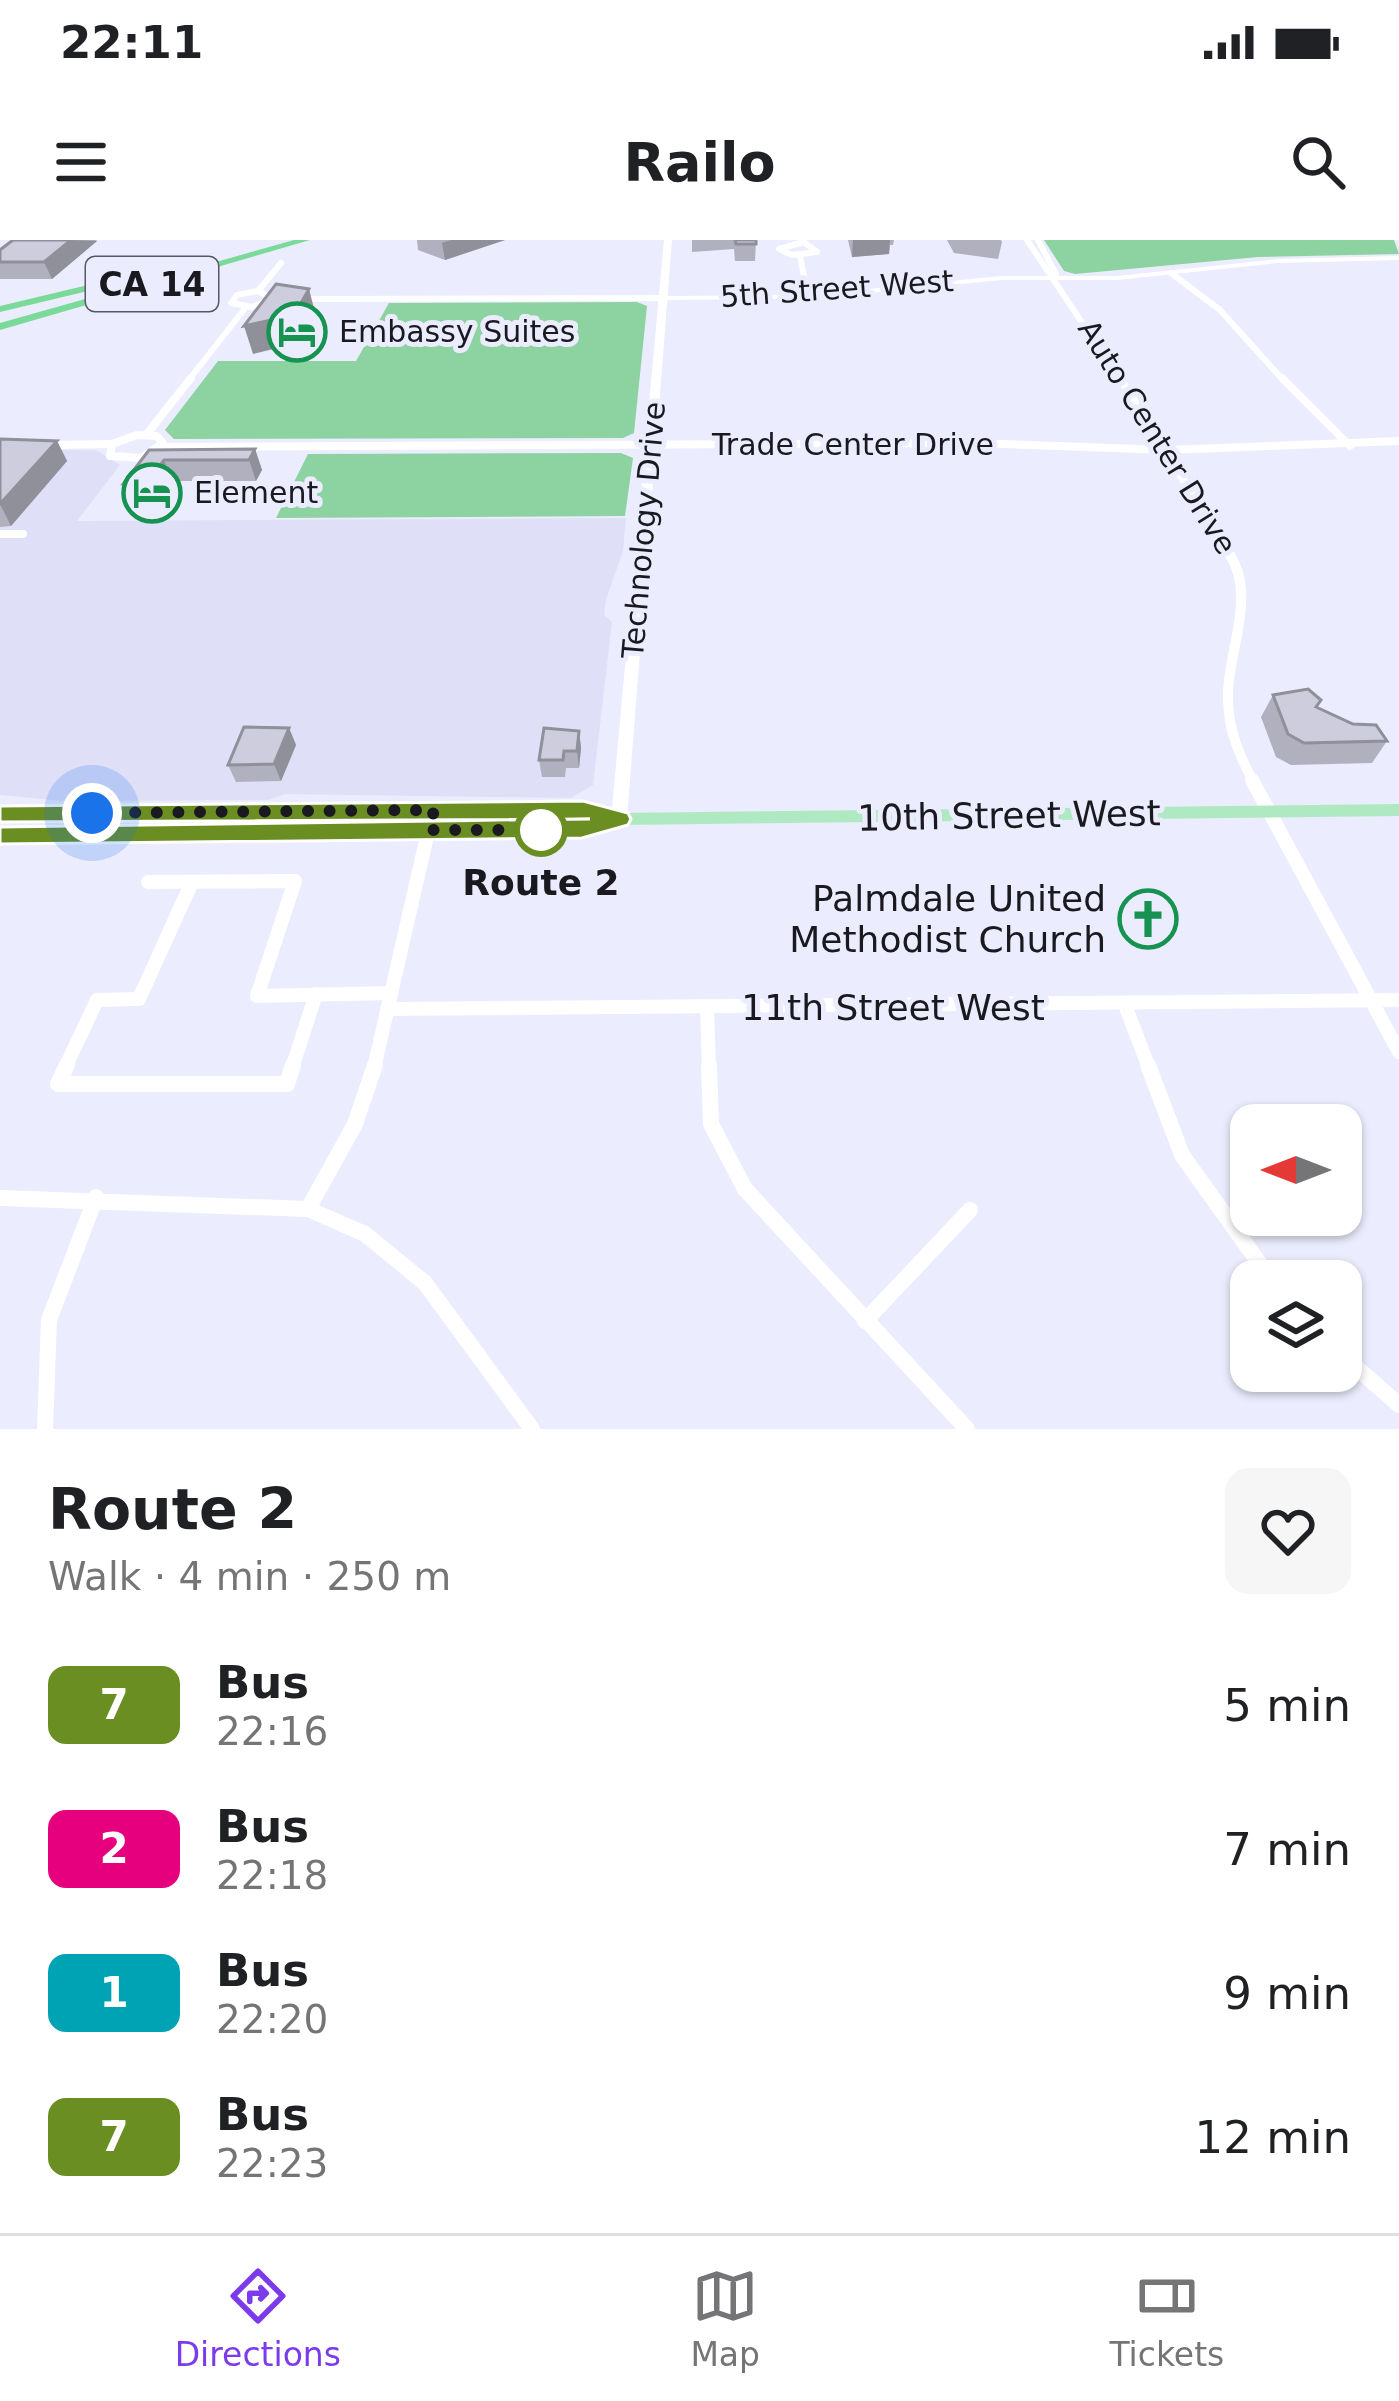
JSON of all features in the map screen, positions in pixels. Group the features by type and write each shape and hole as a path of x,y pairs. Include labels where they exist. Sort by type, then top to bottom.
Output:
{"highway":[{"name":"CA 14","path":"0,313 268,240"},
{"name":"CA 14","path":"0,329 305,240"}],"main road":[{"name":"Technology Drive","path":"620,819 668,240"},
{"name":"10th Street West","path":"0,814 431,820 582,830 620,819 1399,810"},
{"name":"10th Street West","path":"0,836 431,820"}],"street":[{"name":"Auto Center Drive","path":"1027,240 1047,272 1056,277 1238,567 1241,614 1228,658 1226,717 1266,810 1399,1052"},
{"name":"Auto Center Drive","path":"1038,240 1059,272 1056,277"},
{"path":"797,241 818,249 800,256 779,249 797,241"},
{"path":"800,256 808,297"},
{"name":"5th Street West","path":"273,299 808,297 965,281 1399,258"},
{"path":"246,307 230,301 257,291 281,263"},
{"path":"1172,273 1211,300 1314,416 1351,447"},
{"path":"257,291 273,299"},
{"path":"146,435 246,307 273,299"},
{"path":"39,445 112,444 146,435 162,439 162,447"},
{"name":"Trade Center Drive","path":"112,444 108,452 122,459 141,458 162,447 977,443 1167,450 1351,447 1399,441"},
{"path":"0,534 23,534"},
{"path":"308,1209 355,1124 431,820"},
{"name":"11th Street West","path":"192,882 295,881 256,996 707,1008 1399,1000"},
{"path":"148,882 192,882 139,999 97,1000 58,1084 287,1084 316,994"},
{"path":"1125,1006 1182,1155 1258,1260"},
{"path":"707,1008 712,1124 745,1190 967,1429"},
{"path":"45,1429 49,1320 95,1197"},
{"path":"0,1198 95,1197 308,1209 364,1234 425,1283 532,1429"},
{"path":"865,1321 970,1210"},
{"path":"1362,1372 1399,1405"}],"shaded area":[{"path":"0,450 96,450 120,465 77,521 626,518 623,551 604,615 612,622 593,785 571,798 285,794 268,800 63,801 0,795"}],"green space":[{"path":"1044,240 1394,240 1399,254 1258,257 1075,274 1064,271"},
{"path":"637,302 647,306 634,433 623,438 174,439 165,430 218,361 356,361 389,303"},
{"path":"621,453 633,458 625,516 276,518 308,454"}],"building":[{"path":"13,240 71,240 44,262 0,262 0,250"},
{"path":"276,284 309,289 294,315 244,326"},
{"path":"0,439 57,441 0,504"},
{"path":"255,449 249,460 164,460 145,486 123,484 149,450"},
{"path":"1308,689 1321,700 1316,707 1353,724 1376,725 1387,741 1304,743 1288,734 1273,695"},
{"path":"244,727 289,728 274,764 228,765"},
{"path":"544,728 579,731 577,751 564,751 563,760 539,760"}],"bus line":[{"name":"7","path":"0,814 583,809 620,819 582,830 0,836"}],"place":[{"name":"Embassy Suites","path":"297,332"},
{"name":"Element","path":"152,493"},
{"name":"Route 2","path":"541,830"},
{"name":"Palmdale United Methodist Church","path":"1148,919"}],"route":[{"path":"92,813 434,810 429,830 541,830"}]}
